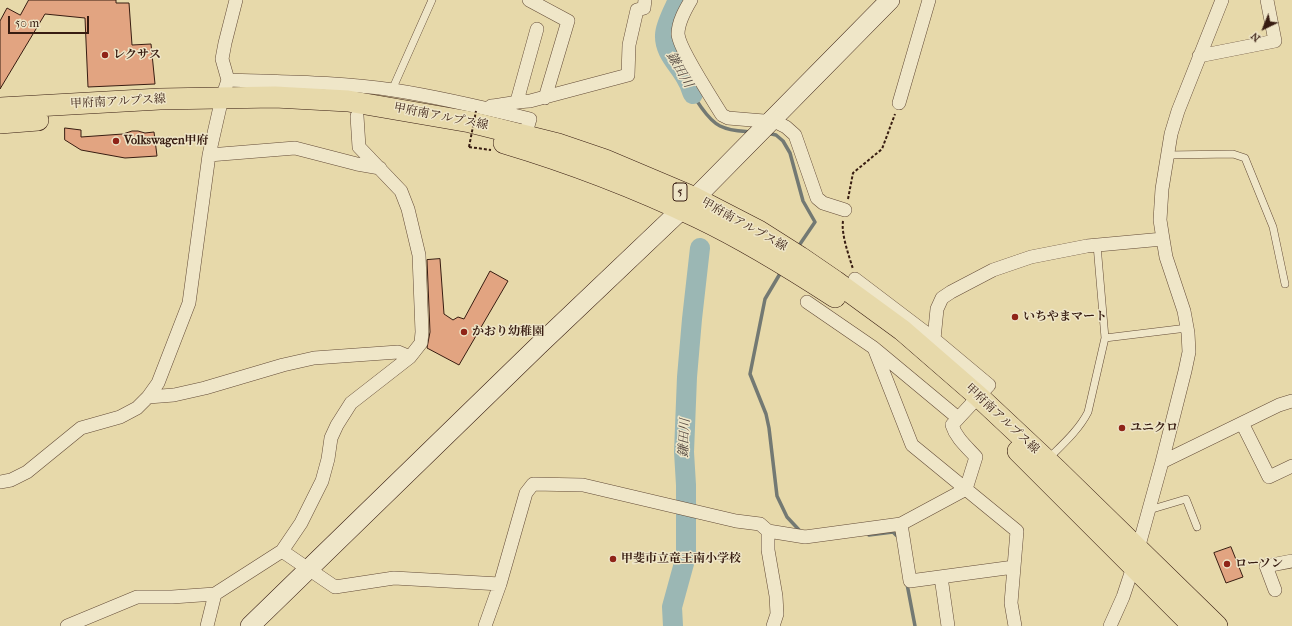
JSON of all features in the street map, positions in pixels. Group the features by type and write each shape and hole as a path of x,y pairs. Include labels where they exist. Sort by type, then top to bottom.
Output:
{"main road":[{"name":"甲府南アルプス線","path":"0,108 223,95 348,101 470,122 523,142"},
{"name":"甲府南アルプス線","path":"0,123 223,95 431,126 480,136 523,142 558,144 606,160 688,204 759,231 835,281 902,330 968,406 999,432 1135,558 1217,626"},
{"name":"甲府南アルプス線","path":"968,406 1047,460 1135,558 1193,626"}],"street":[{"path":"0,482 11,480 28,472 81,428 120,417 137,408 148,397 158,383 176,340 189,303 209,155 223,95 222,59 236,0"},
{"path":"529,0 568,21 544,98"},
{"path":"477,109 509,104 517,101 530,101 544,98 628,75 629,45 637,10 644,8 645,0"},
{"path":"691,0 684,11 678,35 683,49 722,115 728,118 769,124 776,122 786,127 795,135 816,198 823,203 845,210"},
{"path":"250,626 538,346 688,204 769,124 890,0"},
{"path":"899,103 929,0"},
{"path":"1110,626 1123,597 1135,558 1162,462 1185,371 1188,352 1187,328 1184,311 1166,256 1160,220 1162,189 1171,134 1178,111 1222,0"},
{"path":"1200,56 1275,41 1267,0"},
{"path":"517,101 538,29"},
{"path":"223,95 327,84 392,90 530,119 523,142"},
{"path":"67,626 137,597 172,597 215,594 282,551 301,523 322,481 328,459 331,438 351,403 410,357 421,343 422,332 419,255 408,209 401,191 359,147 357,116"},
{"path":"209,155 295,148 357,164 380,168"},
{"path":"934,339 937,309 942,298 993,270 1031,257 1096,245 1163,239"},
{"path":"485,626 500,584 526,493 533,484 583,485 736,521 760,524 768,531 805,537 901,524 966,489 976,457 954,431 952,425 989,385 934,339 855,279"},
{"path":"807,302 874,348 968,406"},
{"path":"874,348 912,445 1017,531 1011,603 1015,626"},
{"path":"148,397 174,395 205,388 283,365 314,358 398,352 410,357"},
{"path":"1162,462 1279,405 1292,401"},
{"path":"1242,423 1269,477 1292,466"},
{"path":"901,524 910,581 1014,567"},
{"path":"768,531 768,550 776,596 777,614 773,626"},
{"path":"282,551 335,587 394,578 500,584"},
{"path":"1275,590 1266,566 1292,561"},
{"path":"941,577 948,626"},
{"path":"207,626 215,594"}],"lane":[{"path":"392,90 432,0"},
{"path":"1167,155 1233,154 1244,158 1273,227 1285,284"},
{"path":"1047,460 1084,419 1088,412 1105,338 1096,245"},
{"path":"1105,338 1187,328"},
{"path":"1149,510 1186,500 1197,527"}],"path":[{"path":"855,279 842,225 853,173 882,149 899,103"},
{"path":"477,109 469,147 490,150"}],"building":[{"path":"29,0 116,0 116,3 129,3 132,45 151,44 155,84 88,87 85,18 45,14 0,89 0,21 7,8 20,15"},
{"path":"65,128 81,130 81,137 123,134 132,131 145,133 154,132 157,156 125,158 81,150 65,140"},
{"path":"440,259 444,314 453,320 458,317 464,319 490,271 508,281 459,365 427,348 430,332 427,260"},
{"path":"1231,547 1243,577 1226,583 1214,553"}],"waterway":[{"name":"鎌田川","path":"678,0 666,27 665,42 670,54 685,76 693,94"},
{"path":"679,69 696,100 714,122 728,129 751,132"},
{"path":"767,133 776,135 783,141 790,153 803,201 815,222 798,247"},
{"name":"鎌田川","path":"673,626 672,607 686,556 686,485 684,452 687,377 700,248"},
{"path":"781,272 765,299 750,374 766,414 777,496 787,517 801,532"},
{"path":"869,535 893,532 898,537"},
{"path":"907,584 915,626"}],"place":[{"name":"レクサス","path":"105,55"},
{"name":"Volkswagen甲府","path":"116,141"},
{"name":"いちやまマート","path":"1015,317"},
{"name":"かおり幼稚園","path":"464,332"},
{"name":"ユニクロ","path":"1122,428"},
{"name":"甲斐市立竜王南小学校","path":"613,559"},
{"name":"ローソン","path":"1227,564"}]}
